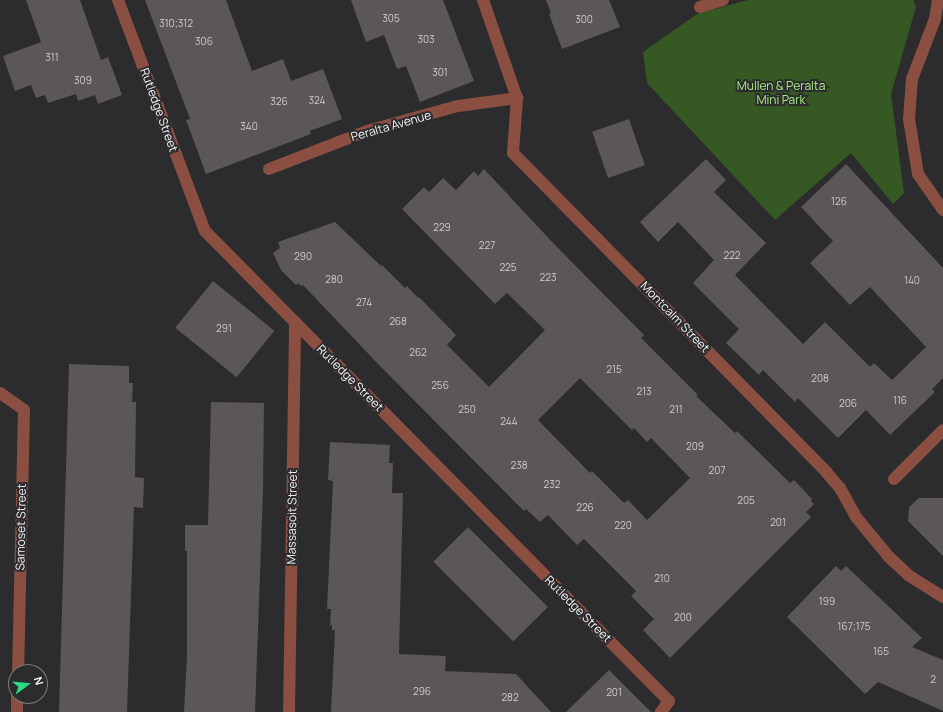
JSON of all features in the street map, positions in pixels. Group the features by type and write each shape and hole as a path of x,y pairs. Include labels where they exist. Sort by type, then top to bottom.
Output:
{"street":[{"name":"Rutledge Street","path":"118,0 205,231 668,701 661,712"},
{"name":"Montcalm Street","path":"483,0 517,98 513,153 827,472 840,488 856,517 889,557 908,575 943,597"},
{"path":"700,7 723,0"},
{"path":"938,0 935,19 912,79 909,120 918,174 943,210"},
{"name":"Peralta Avenue","path":"269,169 367,131 458,106 517,98"},
{"name":"Massasoit Street","path":"289,712 295,322"},
{"name":"Samoset Street","path":"0,393 24,410 18,664"},
{"path":"894,478 943,430"}],"green space":[{"name":"Mullen & Peralta Mini Park","path":"748,0 913,0 916,7 891,94 904,193 893,204 851,153 775,220 647,83 643,52 697,14"}],"building":[{"path":"26,0 80,0 101,60 108,57 122,95 98,104 95,95 78,101 76,94 48,103 45,95 36,98 31,85 15,91 3,56 41,42"},
{"path":"145,0 226,0 252,71 283,59 291,81 323,69 342,119 310,131 311,134 206,174 186,120 190,119"},
{"path":"351,0 443,0 474,81 420,102 406,66 397,69 384,35 366,42"},
{"path":"546,0 609,0 620,27 562,49 549,14 551,13"},
{"path":"629,119 645,165 608,178 592,132"},
{"path":"706,159 726,180 714,192 766,243 735,275 803,344 825,322 870,367 874,363 892,380 926,347 870,287 850,305 810,263 833,241 801,207 846,164 943,268 943,378 932,389 935,392 890,435 866,410 838,438 798,398 795,402 763,370 759,375 726,343 739,329 693,283 714,260 678,222 658,242 640,222"},
{"path":"484,169 555,245 644,335 641,338 698,395 696,396 735,433 737,431 790,483 794,480 812,499 811,501 814,504 806,512 811,517 670,658 643,630 654,619 631,596 636,591 584,539 577,545 548,515 540,522 526,509 524,511 380,366 303,285 301,286 298,283 296,285 281,270 273,253 280,248 278,242 335,222 405,288 407,286 418,298 419,297 456,335 447,345 489,387 545,330 507,293 495,304 402,209 424,187 429,192 443,178 456,190 474,171 478,176","holes":["580,378 632,430 634,428 647,442 651,438 690,478 647,520 628,500 624,503 592,471 590,473 538,420"]},
{"path":"213,281 274,331 237,377 175,328"},
{"path":"69,364 129,366 129,383 133,383 132,402 136,402 135,477 144,478 143,508 134,507 127,712 59,712"},
{"path":"211,402 264,403 263,491 255,712 184,712 187,656 187,551 185,551 185,525 208,525"},
{"path":"330,442 390,445 389,463 393,463 392,493 403,493 399,654 446,656 445,671 516,674 551,712 331,712 335,630 332,630 332,625 330,626 331,609 327,609 333,481 328,480"},
{"path":"919,498 943,498 943,556 908,521 909,507"},
{"path":"468,527 548,607 513,642 433,562"},
{"path":"836,566 841,571 846,566 922,638 912,647 943,660 943,711 878,682 865,694 787,617"},
{"path":"609,670 651,712 566,712"}]}
